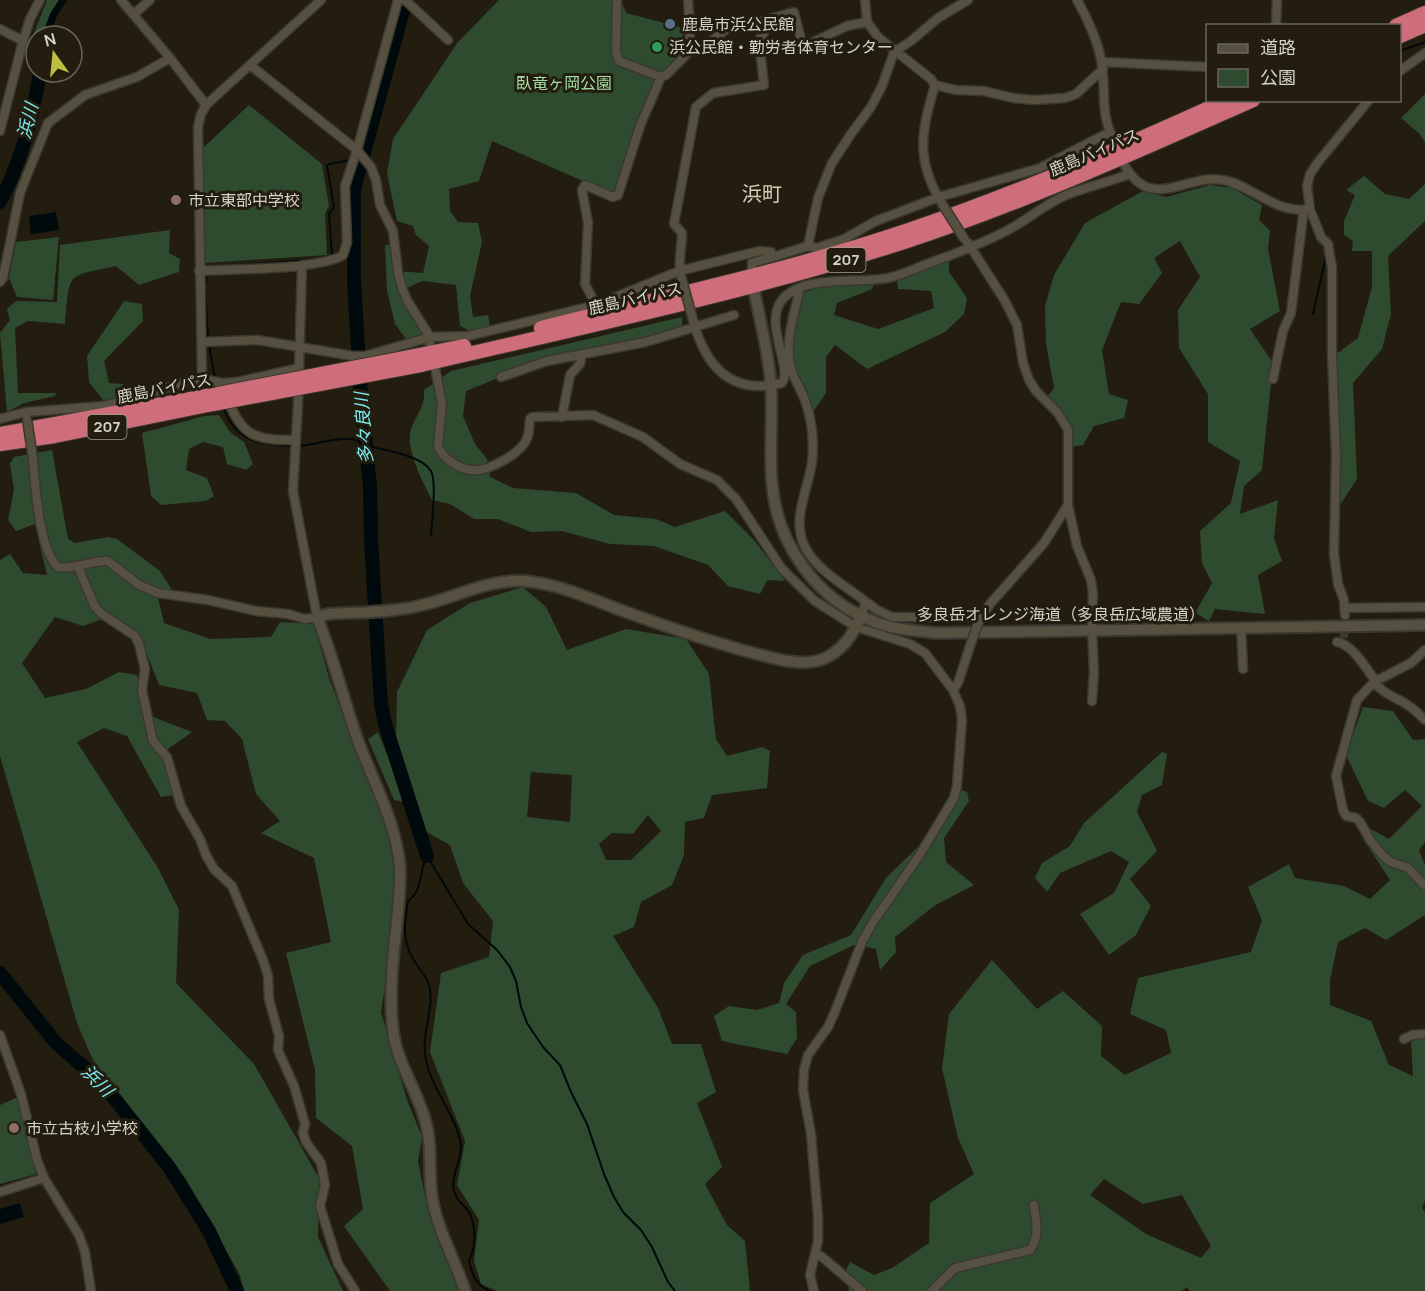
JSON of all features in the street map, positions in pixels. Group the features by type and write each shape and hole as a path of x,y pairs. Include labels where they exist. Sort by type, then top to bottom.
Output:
{"highway":[{"path":"1400,24 1425,13"},
{"path":"1401,36 1425,25"},
{"name":"鹿島バイパス","path":"753,281 958,213 1037,183 1222,102"},
{"name":"鹿島バイパス","path":"0,435 213,400 426,359 753,281 905,242 1037,194 1248,102"},
{"name":"鹿島バイパス","path":"0,444 75,433 213,400"}],"street":[{"path":"0,131 2,114 23,41 30,19 40,0"},
{"path":"121,0 206,105"},
{"path":"134,14 150,0"},
{"path":"202,379 206,270 198,127 201,114 206,105 321,0"},
{"path":"206,270 302,265 334,261 343,255 347,242 345,186 398,0"},
{"path":"617,0 616,52 618,61 661,77"},
{"path":"688,0 689,52"},
{"path":"865,0 867,22 879,38 931,79 935,85 956,90 984,91 1013,99 1065,98 1076,94 1102,66 1206,67"},
{"path":"808,246 818,198 832,164 871,107 882,86 894,52 938,18 968,0"},
{"path":"753,281 752,263 808,246 817,248 843,239 876,221 1040,168 1112,136 1103,106 1102,66 1089,24 1077,0"},
{"path":"1276,24 1277,0"},
{"path":"407,2 448,40"},
{"path":"596,305 585,284 588,223 582,190 585,185 613,198 618,195 640,126 661,77 666,75 689,52 708,44 730,26 762,21 794,12 803,47 848,26 867,22"},
{"path":"762,21 764,33 759,40 764,85 713,93 696,107 674,224 682,233 680,273 694,323 709,360 725,376 746,385 771,386 782,383 785,375 776,328 778,307 783,298 800,288 814,284 891,277 968,244 1007,231 1067,194 1127,170 1142,185 1154,189 1170,189 1209,179 1223,180 1269,202 1306,210 1330,250 1336,456 1335,554 1338,584 1345,611 1425,608"},
{"path":"0,29 23,41"},
{"path":"1401,70 1425,53"},
{"path":"0,282 3,278 20,193 48,123 85,95 138,77 170,58"},
{"path":"250,65 355,156 371,167 376,180 380,205 393,231 402,288 430,337 426,359 442,404 438,446 441,453 458,466 472,471 490,468 518,451 527,439 532,417 593,415 644,437 680,464 717,480 736,500 782,569 815,602 856,627 888,639 910,644 926,653 953,690 960,706 962,720 954,798 930,840 868,932 828,1028 808,1055 804,1070 803,1090 811,1134 818,1217 815,1254 810,1275 814,1291"},
{"path":"935,85 922,135 924,159 930,182 1005,301 1017,325 1023,363 1029,380 1036,391 1058,413 1068,430 1068,505 1077,546 1091,580 1093,593 1092,701"},
{"path":"1273,379 1283,331 1291,313 1310,174 1367,102"},
{"path":"202,342 258,340 365,356 430,337 468,336 596,305 680,273 759,251 771,252 773,256"},
{"path":"302,265 293,491 317,616 361,748 384,803 395,843 400,884 392,966 393,1034 398,1053 418,1095 426,1122 431,1148 429,1173 432,1199 465,1291"},
{"name":"多良岳オレンジ海道（多良岳広域農道）","path":"753,281 765,337 771,386 772,484 780,521 797,560 820,587 844,606 861,615 897,628 938,633 1425,625"},
{"path":"800,288 790,335 790,363 794,378 806,402 811,424 812,462 798,524 805,547 818,565 877,610 892,617 980,619"},
{"path":"501,377 547,361 646,342 694,323 734,315"},
{"path":"562,417 570,375 580,364 582,354"},
{"path":"0,419 103,406 188,381 202,379 237,382 299,368"},
{"path":"222,382 233,415 247,432 265,440 296,440"},
{"path":"26,415 37,504 49,556 58,567 70,569 108,561 139,585 158,593 208,600 256,611 288,614 305,619 328,614 415,607 489,584 525,581 561,588 717,644 797,662 822,659 834,653 850,637 866,602"},
{"path":"953,690 958,683 980,619 1044,543 1068,505"},
{"path":"78,567 95,607 135,636 139,644 145,669 142,690 153,741 167,757 181,806 200,838 206,855 214,868 232,886 263,960 268,976 269,999 279,1036 278,1050 294,1086 305,1124 303,1132 306,1142 321,1163 325,1185 320,1206 339,1264 355,1291"},
{"path":"1242,627 1242,669"},
{"path":"1341,641 1383,691 1409,705 1425,720"},
{"path":"1425,650 1411,663 1374,682 1357,700 1336,776 1346,816 1356,818 1360,822 1370,840 1383,856 1391,862 1408,868 1425,886"},
{"path":"1404,1039 1413,1035 1425,1034"},
{"path":"0,1035 21,1094 37,1160 44,1178 79,1235 85,1252 91,1291"},
{"path":"0,1192 44,1178"},
{"path":"932,1291 955,1268 1030,1251 1037,1235 1034,1205"},
{"path":"815,1254 821,1256 862,1291"}],"green space":[{"path":"47,0 59,0 46,24 38,24"},
{"name":"臥竜ヶ岡公園","path":"499,0 621,0 626,13 683,28 683,50 657,80 617,191 612,194 492,141 479,181 449,189 450,211 458,222 478,223 482,242 470,296 473,317 488,315 490,326 470,331 460,326 456,285 422,281 405,289 425,326 425,343 411,346 395,324 387,290 385,245 393,245 396,271 423,273 429,246 416,235 413,226 397,221 387,173 393,139 458,42"},
{"path":"1425,94 1425,143 1420,134 1401,118"},
{"path":"249,105 322,164 329,206 325,214 327,255 204,263 203,148"},
{"path":"1364,176 1385,194 1409,199 1425,184 1425,221 1388,256 1391,314 1382,349 1353,383 1357,479 1338,508 1335,355 1358,338 1372,287 1372,251 1352,251 1353,241 1344,235 1344,221 1355,195 1346,190"},
{"path":"1210,185 1232,188 1262,205 1259,220 1270,231 1268,249 1280,311 1250,329 1273,363 1262,470 1244,486 1240,514 1278,500 1274,538 1282,561 1258,575 1265,614 1215,609 1209,621 1195,613 1212,583 1202,563 1200,531 1231,503 1240,461 1208,442 1208,394 1179,348 1178,310 1200,277 1180,241 1154,258 1162,273 1139,304 1121,302 1102,350 1109,394 1128,400 1124,418 1094,426 1083,445 1071,447 1071,425 1048,396 1054,388 1046,344 1045,306 1054,275 1085,223 1143,191 1166,197"},
{"path":"170,230 169,253 180,259 179,272 139,285 116,266 87,272 73,279 70,285 65,324 28,321 15,328 18,393 56,393 55,396 24,403 7,412 0,333 10,320 7,309 16,301 57,302 60,245"},
{"path":"59,237 53,300 17,297 9,278 16,242"},
{"path":"949,259 949,272 967,298 964,314 945,332 867,369 835,345 826,357 826,393 813,412 794,386 786,358 787,316 797,294 822,287 875,282 872,289 837,303 834,315 878,329 934,308 931,291 898,289 897,280"},
{"path":"124,301 142,304 143,321 104,361 109,383 123,384 121,399 103,400 89,382 87,356"},
{"path":"682,317 682,327 646,345 528,366 466,391 463,416 475,444 487,459 490,477 513,488 576,493 614,515 656,519 675,527 725,511 755,541 785,581 767,580 760,594 728,586 708,565 654,546 610,544 562,531 531,532 498,519 474,519 450,504 432,500 410,446 411,429 422,406 424,390 451,371"},
{"path":"219,415 230,432 244,442 253,464 246,470 227,464 223,447 203,442 189,449 186,470 207,478 214,496 206,501 161,505 151,496 142,433 204,416"},
{"path":"52,450 68,539 75,543 108,537 117,539 160,571 174,593 158,598 164,623 210,639 271,637 280,622 314,624 329,678 400,864 381,1012 407,1100 422,1137 418,1162 429,1215 460,1291 390,1291 344,1226 363,1209 352,1146 316,1118 315,1070 286,953 331,942 314,858 261,833 280,821 256,794 242,739 225,721 207,720 197,693 159,685 141,639 111,616 83,626 55,617 22,663 45,698 86,689 119,672 137,675 153,717 192,732 161,754 174,795 161,797 127,736 104,728 77,742 158,868 179,910 176,983 254,1064 319,1178 318,1237 343,1291 244,1291 240,1275 186,1179 93,1060 77,1023 0,756 0,560 10,554 23,573 47,575 35,524 16,531 8,520 14,490 10,464 14,457"},
{"path":"523,587 546,607 567,650 626,629 686,639 709,674 716,739 727,756 762,747 770,751 767,788 712,795 704,818 685,822 684,855 672,885 641,902 634,927 613,936 658,1008 672,1044 701,1044 716,1092 697,1103 722,1167 705,1184 727,1225 745,1241 750,1291 497,1291 481,1284 474,1261 479,1220 457,1185 465,1141 430,1052 441,973 489,957 493,921 463,883 450,845 423,830 396,737 397,692 427,630 470,603","holes":["531,772 572,775 570,822 527,817","648,815 661,831 631,860 606,860 599,844 612,833 633,834"]},
{"path":"1363,707 1393,711 1413,740 1425,739 1425,842 1419,850 1425,865 1425,915 1386,940 1365,928 1338,942 1330,980 1330,1005 1371,1021 1389,1065 1413,1076 1411,1042 1425,1034 1425,1200 1422,1208 1425,1212 1425,1291 1190,1291 1187,1287 1182,1291 849,1291 845,1272 850,1262 874,1275 892,1268 929,1243 930,1203 974,1174 958,1138 942,1068 949,1014 992,960 1037,1009 1063,991 1102,1026 1101,1056 1125,1075 1171,1053 1166,1030 1130,1014 1138,978 1251,952 1262,920 1248,887 1289,864 1295,878 1344,886 1370,899 1390,880 1369,848 1365,826 1389,839 1422,806 1405,790 1384,808 1368,801 1346,755","holes":["1104,1179 1143,1204 1182,1195 1211,1246 1201,1258 1146,1234 1090,1195"]},
{"path":"378,732 406,802 394,800 368,739"},
{"path":"1162,752 1167,754 1162,785 1142,795 1137,812 1157,851 1130,879 1151,906 1136,935 1109,955 1080,914 1114,893 1129,862 1111,851 1060,873 1047,892 1035,878 1042,863 1070,846 1084,823"},
{"path":"959,789 967,792 969,801 944,838 946,862 974,885 934,906 895,937 896,952 880,970 876,949 854,945 810,966 786,1004 796,1012 797,1038 787,1054 722,1041 714,1016 729,1006 757,1010 779,1003 784,983 803,955 851,935 886,878 927,838 952,793"},
{"path":"18,1097 36,1174 0,1184 0,1105"}],"shaded area":[{"path":"59,0 67,0 54,24 46,24"},
{"path":"56,212 59,230 31,234 29,216"},
{"path":"20,1203 24,1217 0,1224 0,1209"}],"waterway":[{"name":"多々良川","path":"406,0 354,189 354,281 361,397 370,486 381,704 385,724 427,856"},
{"path":"1401,51 1425,42"},
{"name":"浜川","path":"0,202 25,139 38,84"},
{"path":"1368,108 1372,102"},
{"path":"331,257 329,214 334,207 327,166 350,160"},
{"path":"1313,201 1323,232"},
{"path":"1313,314 1326,256"},
{"path":"212,267 320,259"},
{"path":"207,273 205,285 208,339"},
{"path":"209,345 215,378"},
{"path":"223,406 228,418 241,434 259,442 292,446"},
{"path":"298,446 352,439 419,461 431,471 433,476 434,502 431,535"},
{"path":"427,856 468,924 497,950 510,967 527,1023 543,1047 560,1065 587,1124 614,1197 623,1212 641,1230 675,1291"},
{"path":"427,856 419,886 408,901 406,940 411,955 428,982 430,993 430,1010 425,1036 427,1065 459,1135 460,1157 453,1185 456,1197 467,1209 473,1221 474,1242 469,1261 475,1279 490,1291"},
{"name":"浜川","path":"0,973 56,1043 102,1083 169,1167 209,1231 237,1291"}],"tunnel":[{"path":"1344,638 1345,615"}],"place":[{"name":"鹿島市浜公民館","path":"670,24"},
{"name":"浜公民館・勤労者体育センター","path":"657,47"},
{"name":"市立東部中学校","path":"176,200"},
{"name":"市立古枝小学校","path":"14,1128"}],"district":[{"name":"浜町","path":"762,194"}]}
